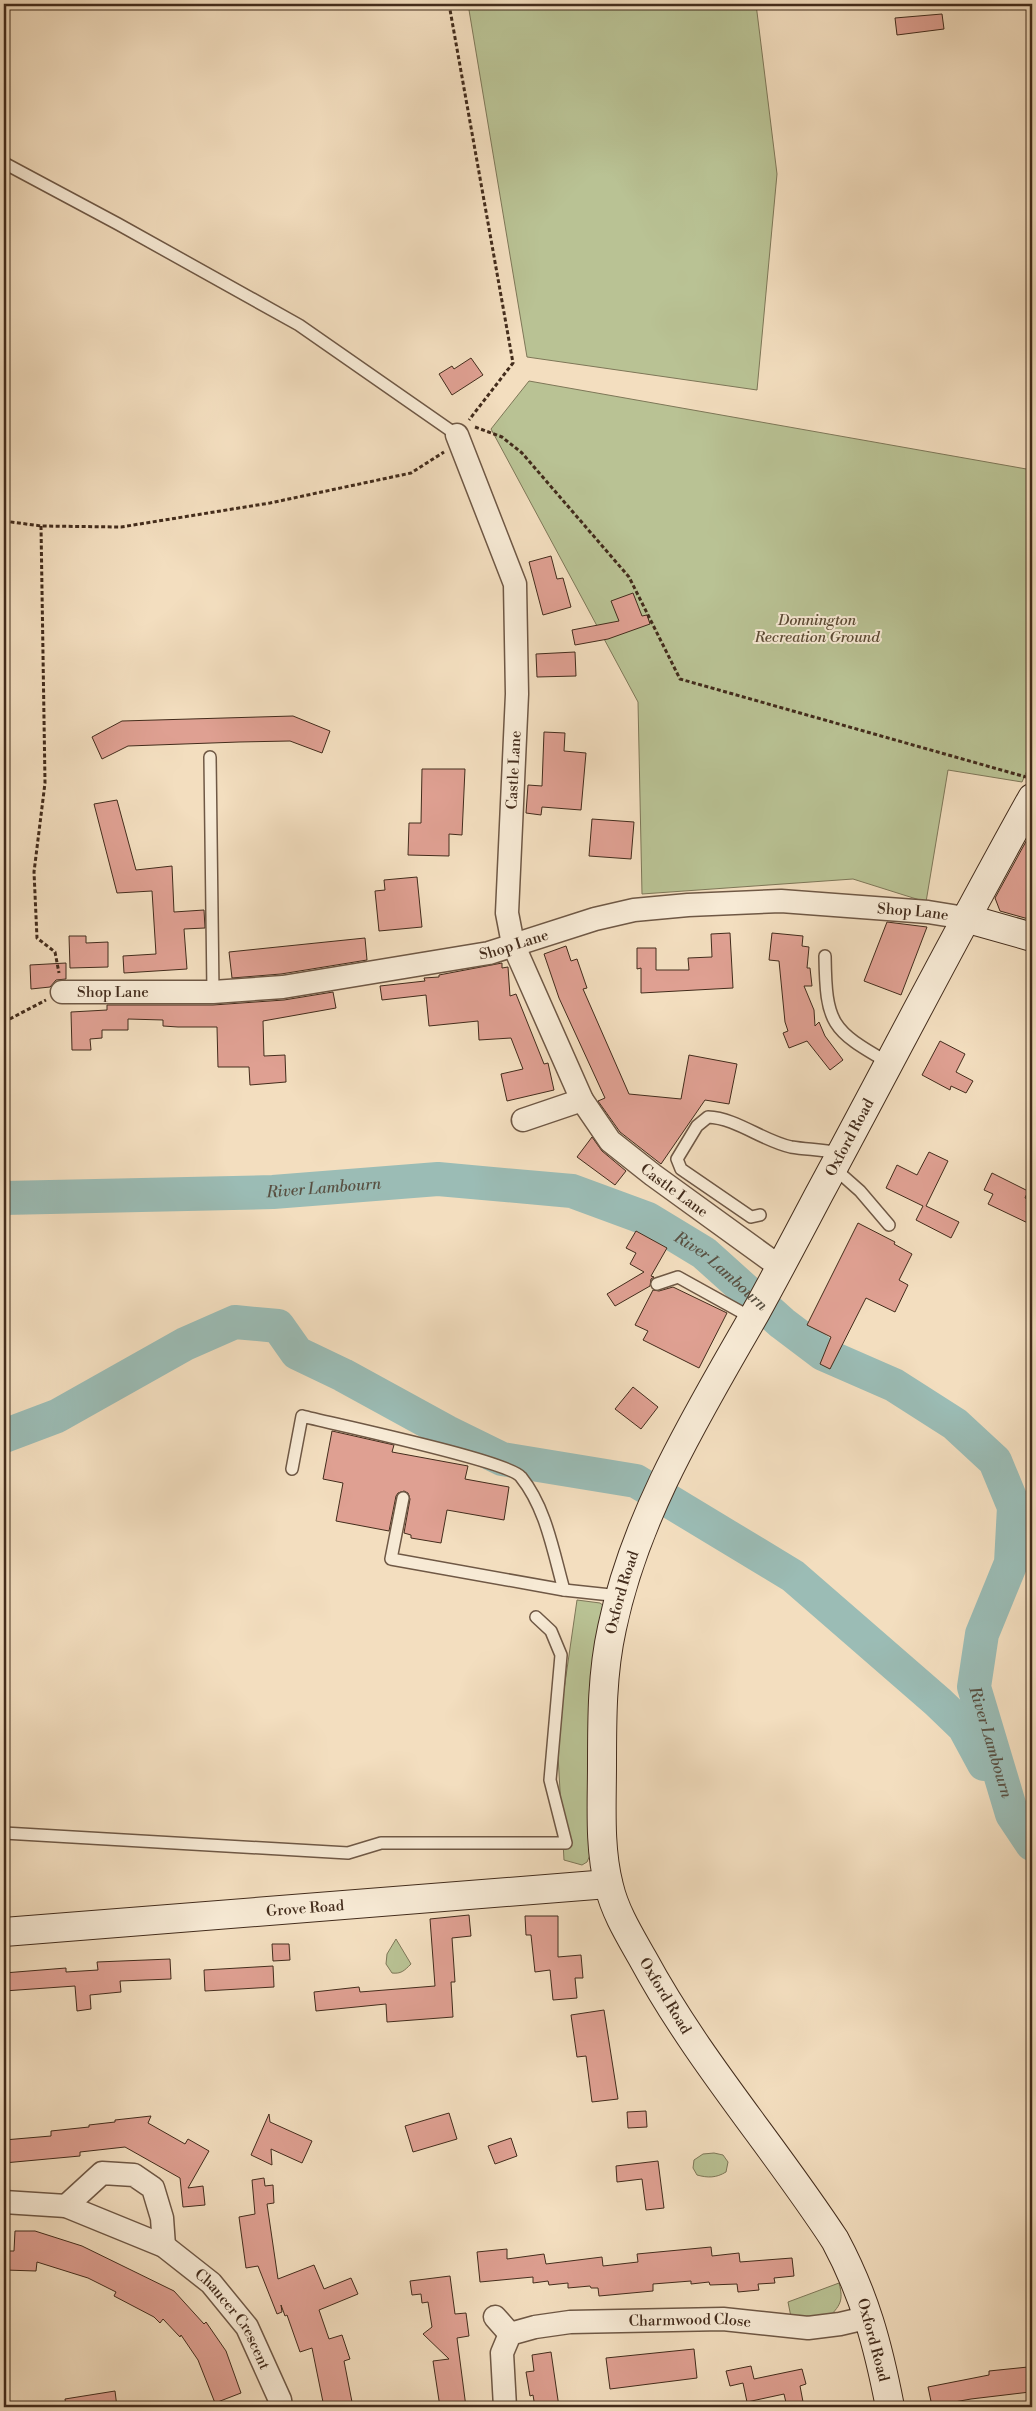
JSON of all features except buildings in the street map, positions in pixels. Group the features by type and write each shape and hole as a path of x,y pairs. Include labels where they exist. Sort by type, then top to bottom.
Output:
{"main road":[{"name":"Oxford Road","path":"890,2407 870,2317 853,2274 836,2240 672,2010 616,1908 608,1884 602,1796 604,1692 608,1647 620,1596 637,1540 666,1478 702,1406 764,1296 890,1063 965,918 1032,798"},
{"path":"965,918 1032,938"},
{"name":"Grove Road","path":"4,1932 608,1884"}],"street":[{"name":"Castle Lane","path":"461,429 515,584 517,694 507,913 513,944 582,1100 610,1141 653,1175 764,1296"},
{"name":"Shop Lane","path":"62,992 213,992 283,986 489,953 513,944 634,910 688,905 781,901 928,912 965,918"},
{"path":"523,1120 582,1100"},
{"path":"66,2206 102,2173 134,2175 153,2188 162,2218 164,2246"},
{"name":"Chaucer Crescent","path":"4,2202 66,2206 164,2246 211,2283 246,2326 280,2400 281,2407"},
{"path":"494,2317 510,2334 502,2353 504,2407"},
{"name":"Charmwood Close","path":"510,2334 535,2327 570,2322 723,2319 808,2328 840,2324 870,2317"}],"lane":[{"path":"4,153 19,171"},
{"path":"4,164 118,224 299,326 461,429"},
{"path":"210,757 213,992"},
{"path":"825,956 825,992 836,1024 852,1041 890,1063"},
{"path":"760,1215 751,1217 681,1168 677,1159 697,1126 708,1117 720,1118 745,1130 791,1147 825,1149 889,1225"},
{"path":"657,1284 678,1277 764,1296"},
{"path":"292,1469 302,1416 490,1462 520,1475 543,1514 564,1590"},
{"path":"403,1498 391,1559 564,1590 620,1596"},
{"path":"4,1833 348,1853 381,1843 566,1843 550,1780 561,1655 552,1631 536,1617"}],"path":[{"path":"4,521 40,526 121,527 270,503 411,473 447,450 461,429 513,363 449,4"},
{"path":"461,429 502,437 522,453 628,577 680,679 1032,779"},
{"path":"4,1022 62,992 55,952 37,938 34,872 45,783 40,526"}],"green space":[{"path":"468,4 756,4 777,174 757,390 527,357"},
{"name":"Donnington Recreation Ground","path":"529,381 1032,470 1032,759 1022,782 948,770 926,902 853,879 642,894 638,702 491,429"},
{"path":"577,1600 600,1603 604,1606 590,1855 587,1862 582,1865 564,1860 557,1738"},
{"path":"396,1939 411,1964 402,1972 392,1973 386,1964 387,1954"},
{"path":"714,2153 723,2155 728,2162 726,2172 712,2177 697,2175 693,2168 694,2160 703,2154"},
{"path":"839,2283 840,2303 827,2319 791,2317 788,2302"}],"waterway":[{"name":"River Lambourn","path":"4,1198 273,1192 438,1179 572,1191 648,1219 704,1253 782,1323 823,1354 894,1385 955,1424 995,1461 1014,1507 1011,1563 982,1634 974,1687 1012,1814 1032,1844"},
{"path":"4,1436 57,1416 185,1344 235,1322 278,1326 297,1353 343,1375 447,1432 502,1459 636,1481 793,1576 938,1702 964,1727 984,1764"}]}
